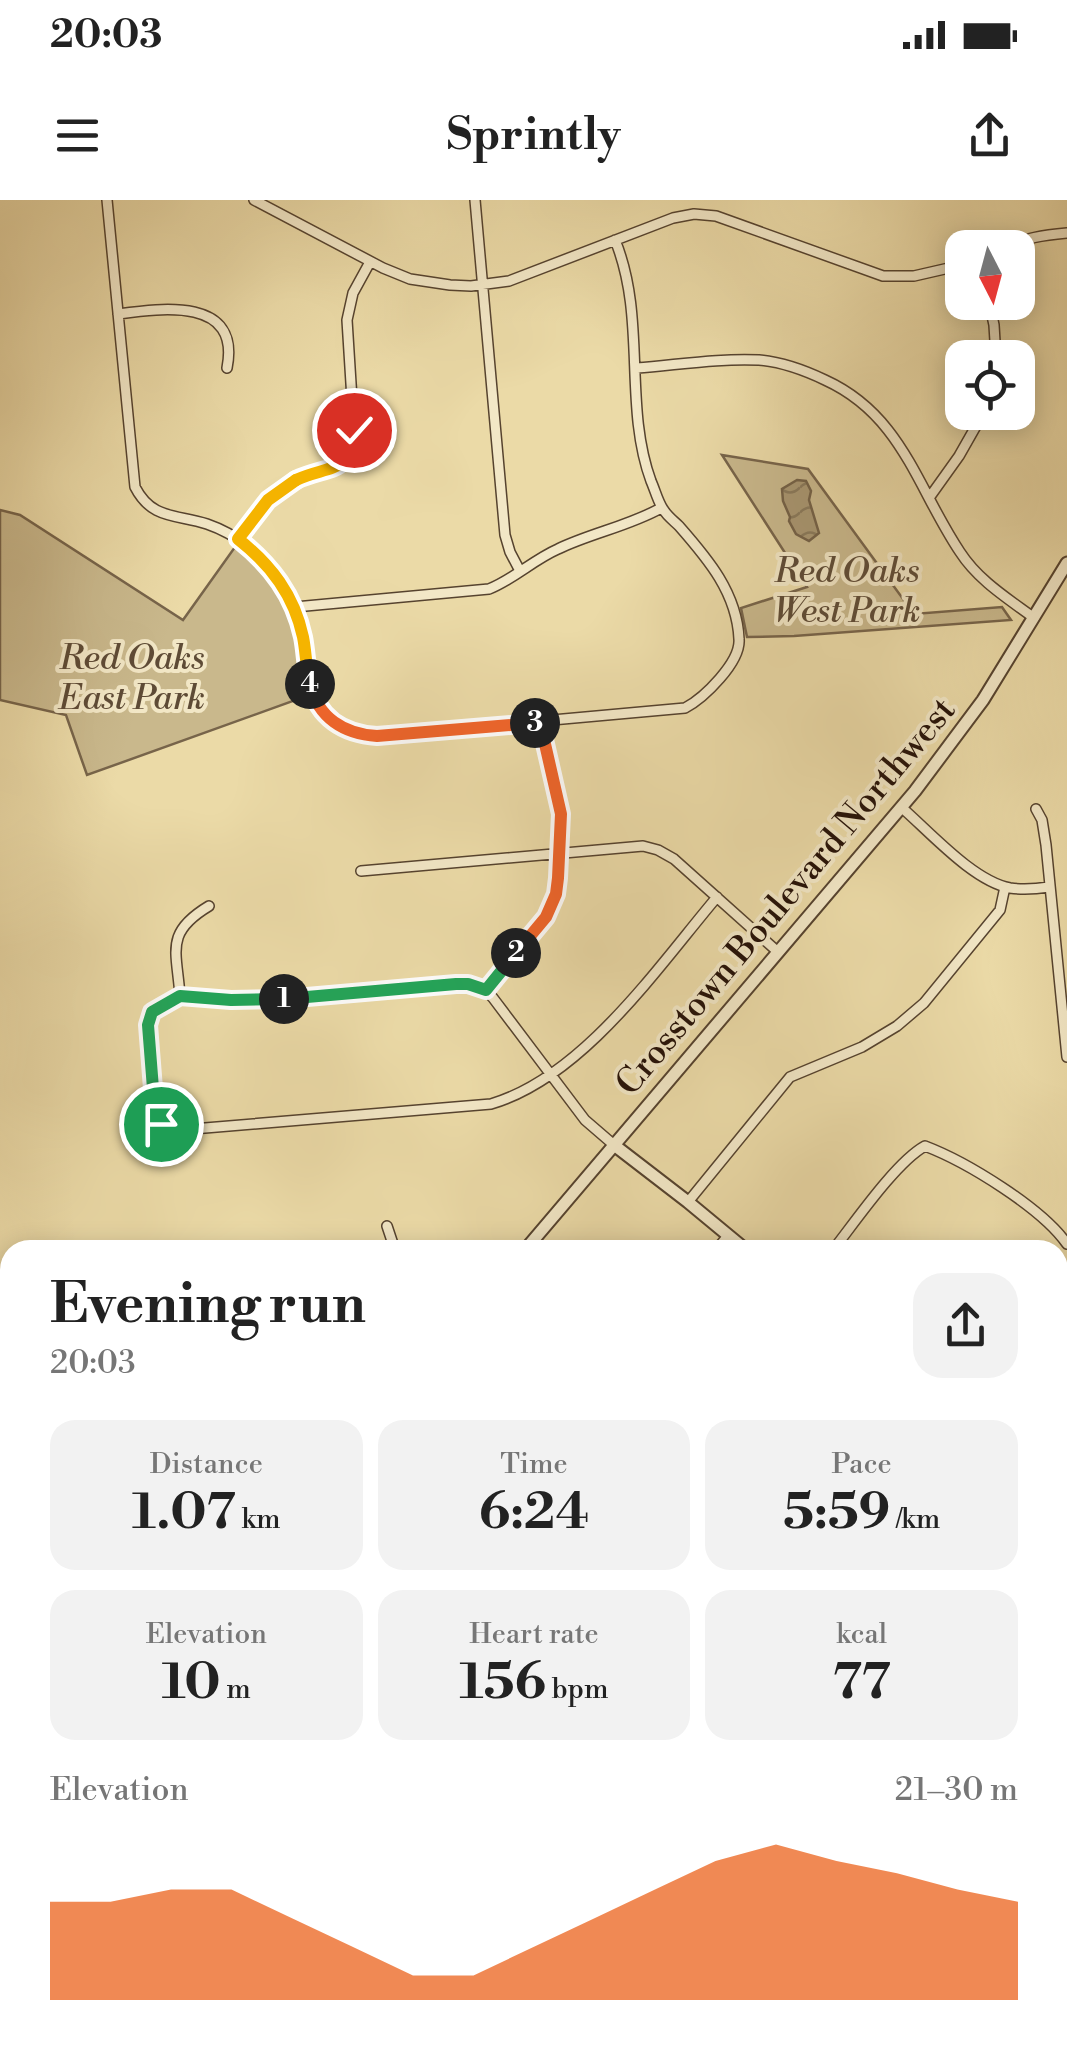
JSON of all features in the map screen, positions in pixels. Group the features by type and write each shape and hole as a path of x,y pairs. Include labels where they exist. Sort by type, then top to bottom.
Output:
{"street":[{"path":"107,200 133,476 141,499 155,511 209,525 238,539 270,567 294,608 312,692 323,712 351,732 377,736 684,708 700,700 734,659 740,639 729,596 708,560 661,508 644,462 631,297 625,264 615,240"},
{"path":"254,200 370,262 410,278 450,286 509,280 673,218 694,214 716,216 884,276 914,276 945,269"},
{"path":"476,200 505,535 520,571"},
{"path":"1035,238 1067,233"},
{"path":"238,539 268,500 289,484 340,464 353,448 347,320 352,293 370,262"},
{"path":"118,314 180,308 204,316 226,333 230,354 227,368"},
{"path":"637,368 762,360 798,367 843,388 894,434 960,552 978,575 1034,618"},
{"path":"929,498 974,430"},
{"path":"294,608 490,589 560,548 661,508"},
{"name":"Crosstown Boulevard Northwest","path":"533,1240 901,808 969,720 1067,562"},
{"path":"486,990 546,917 556,894 561,814 540,722"},
{"path":"901,808 970,868 1005,887 1050,887"},
{"path":"1036,809 1042,820 1067,1058"},
{"path":"361,870 643,846 674,859 778,952"},
{"path":"688,1202 790,1077 862,1047 897,1026 924,1003 1000,910 1005,887"},
{"path":"717,897 602,1033 549,1074 520,1094 491,1104 165,1128 155,1114 148,1025 152,1012 180,996 272,1000 468,984 486,990 549,1074 585,1120 733,1240"},
{"path":"180,996 176,942 180,929 209,906"},
{"path":"841,1240 913,1152 925,1146 1032,1209 1064,1240"},
{"path":"387,1226 392,1240"},
{"path":"725,1240 728,1236"}],"green space":[{"name":"Red Oaks West Park","path":"722,455 808,469 914,614 1002,607 1011,620 747,637 741,608 807,587"},
{"name":"Red Oaks East Park","path":"0,510 20,515 183,620 235,547 260,568 281,596 293,628 304,697 87,775 66,715 0,700"}],"water":[{"path":"797,480 806,481 811,491 809,500 819,533 809,541 796,534 783,501 782,489"}],"route":[{"path":"161,1124 155,1114 148,1025 152,1012 163,1004 180,996 272,1000 468,984 486,990 546,917 556,894 562,824 540,722 377,736 361,735 339,726 323,712 312,692 299,621 287,593 270,567 238,539 268,500 289,484 340,464 353,448 354,430"}]}
